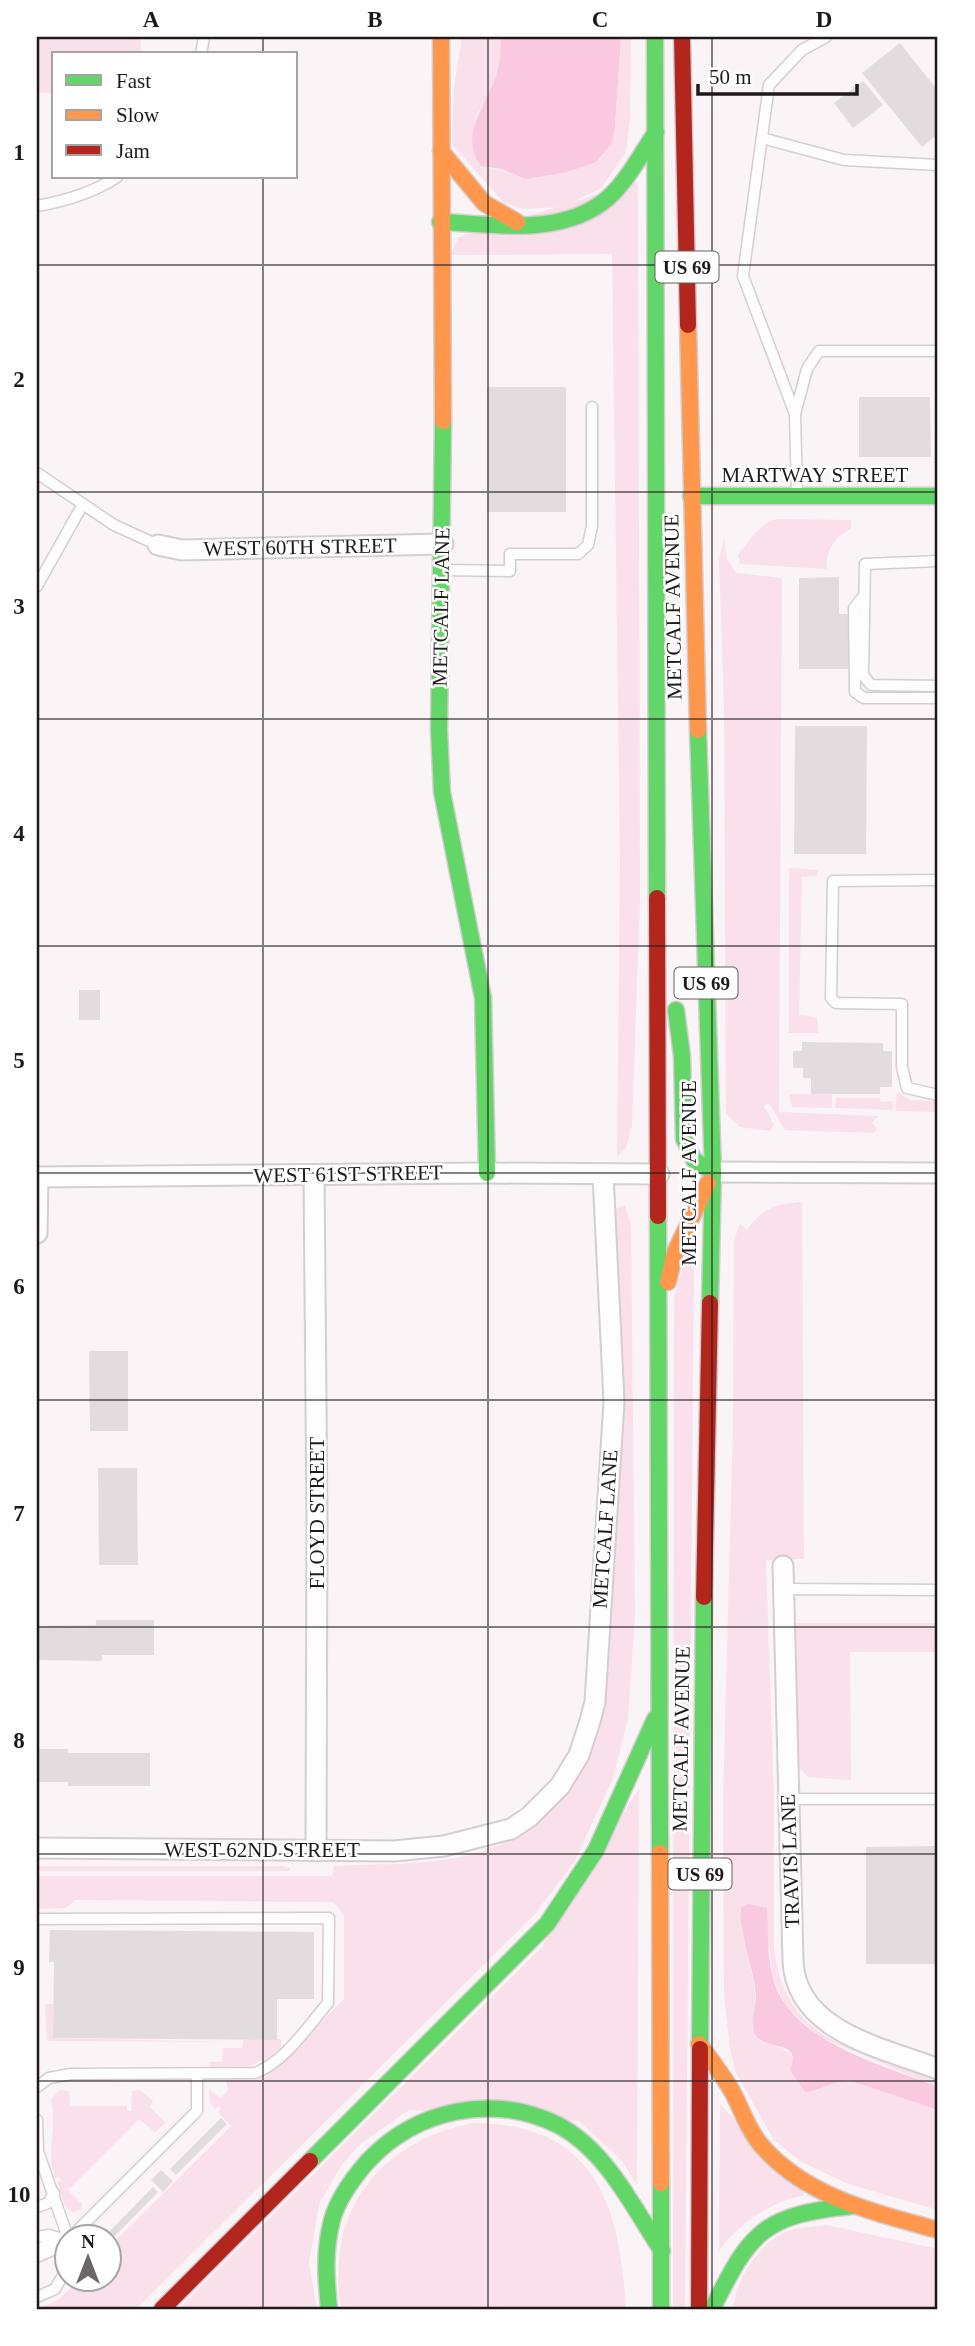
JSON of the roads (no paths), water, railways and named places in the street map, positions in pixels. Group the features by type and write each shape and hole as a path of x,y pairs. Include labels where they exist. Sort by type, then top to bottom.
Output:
{"main road":[{"name":"METCALF LANE","path":"441,37 443,544 439,730 442,792 483,998 487,1172"},
{"name":"METCALF AVENUE","path":"655,37 661,2309"},
{"name":"METCALF AVENUE","path":"682,37 699,793 713,1172 701,1733 699,2309"},
{"path":"440,222 556,222 597,208 625,178 656,132"},
{"path":"441,151 484,203 520,223"},
{"name":"MARTWAY STREET","path":"691,496 938,496"},
{"path":"657,1322 675,1252 713,1172 694,1160 684,1139 682,1056 659,877"},
{"name":"US 69","path":"162,2309 547,1924 584,1874 607,1833 660,1708"},
{"path":"699,2044 731,2089 744,2119 761,2144 781,2164 852,2206 938,2230"},
{"path":"328,2309 322,2268 325,2241 344,2189 362,2164 384,2143 435,2115 457,2111 482,2108 531,2114 578,2137 616,2181 662,2251"},
{"path":"712,2309 740,2254 771,2224 805,2210 852,2206"}],"street":[{"name":"WEST 60TH STREET","path":"158,545 182,550 443,544"},
{"name":"WEST 61ST STREET","path":"37,1177 487,1172 659,1174"},
{"path":"713,1172 938,1173"},
{"name":"METCALF LANE","path":"487,1838 520,1823 560,1786 579,1755 594,1702 614,1402 603,1174"},
{"name":"FLOYD STREET","path":"314,1175 316,1851"},
{"path":"37,1177 37,1233"},
{"name":"TRAVIS LANE","path":"783,1566 793,1968 799,1991 814,2012 833,2027 938,2069"},
{"name":"WEST 62ND STREET","path":"37,1848 394,1851 487,1838"}],"lane":[{"path":"795,414 743,276 769,85 802,50 826,37"},
{"path":"761,138 844,160 938,165"},
{"path":"37,205 62,201 102,187 116,178"},
{"path":"797,495 795,414 807,369 820,351 938,351"},
{"path":"442,570 510,571 510,554 578,554 589,545 592,526 592,407"},
{"path":"37,473 114,524 158,545"},
{"path":"37,586 83,504"},
{"path":"938,561 868,561 864,565 863,597 863,675 871,685 938,686"},
{"path":"863,597 854,608 855,692 864,698 938,698"},
{"path":"938,880 834,881 832,1002 902,1004 903,1079 907,1088 916,1093 938,1095"},
{"path":"783,1589 938,1590"},
{"path":"788,1799 938,1799"},
{"path":"37,1919 329,1918 328,2003 288,2050 266,2069 255,2073 71,2074 49,2078 37,2087"},
{"path":"82,2224 197,2111 197,2074"},
{"path":"37,2121 37,2152 64,2224"},
{"path":"37,2207 48,2203 54,2193"}]}
